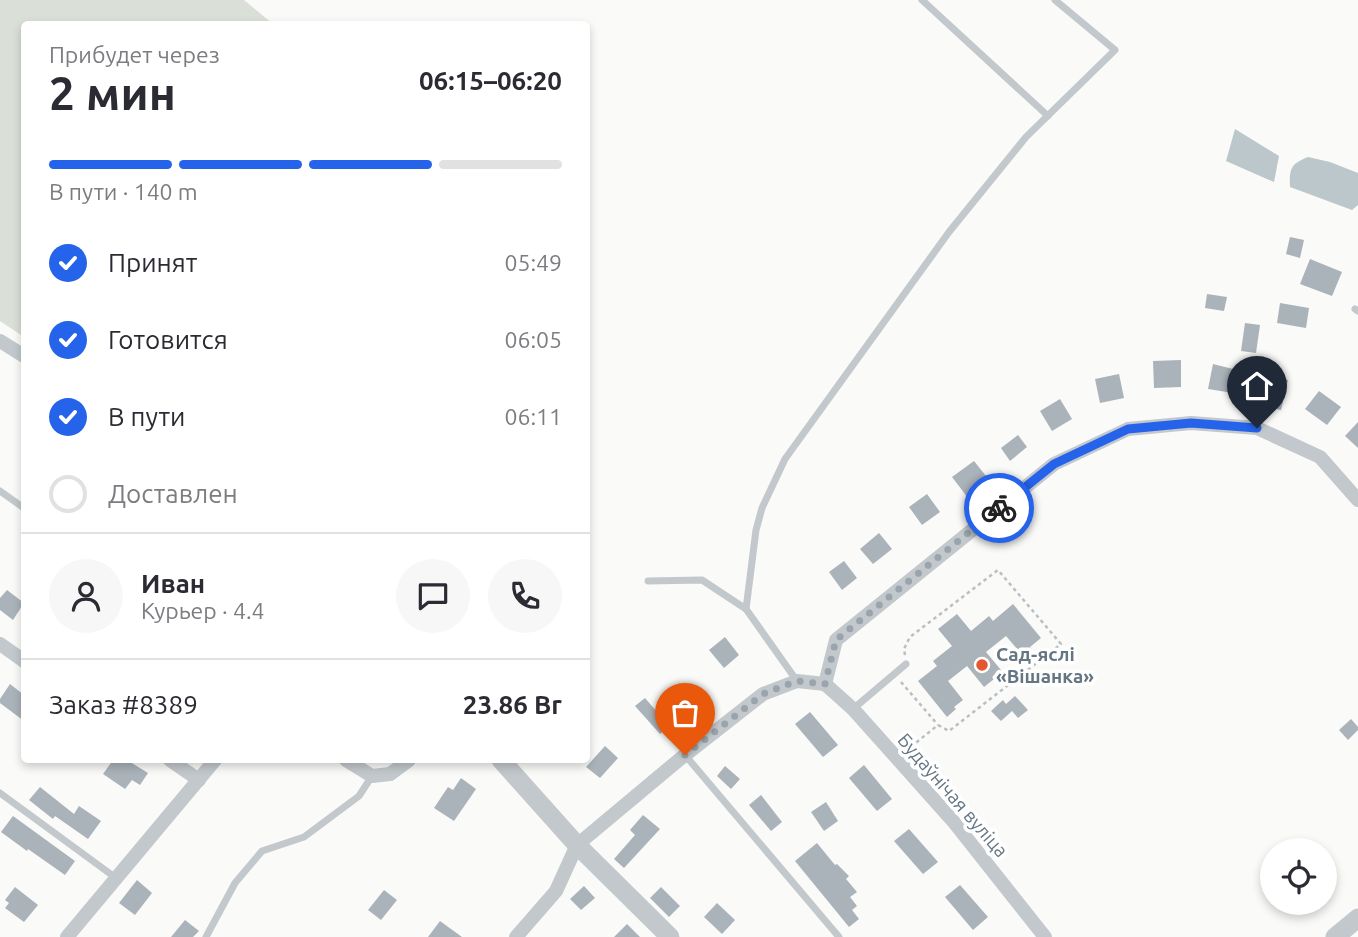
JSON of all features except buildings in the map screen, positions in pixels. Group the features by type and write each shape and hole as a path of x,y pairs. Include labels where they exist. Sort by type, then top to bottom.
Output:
{"street":[{"path":"0,341 21,354"},
{"path":"516,937 556,891 577,845 763,694 797,681 825,684 836,640 1054,464 1128,429 1191,423 1257,428 1320,457 1358,500"},
{"path":"0,644 21,659"},
{"name":"Будаўнічая вуліца","path":"825,684 853,709 953,821 1045,937"},
{"path":"174,763 199,780"},
{"path":"67,937 213,763"},
{"path":"351,763 372,776 390,774 404,763"},
{"path":"504,763 577,845 670,937"},
{"path":"1335,937 1358,918"}],"lane":[{"path":"922,0 1048,116"},
{"path":"746,609 756,530 762,508 785,459 949,232 1026,137 1115,50 1055,0"},
{"path":"0,491 21,506"},
{"path":"648,581 702,580 746,609 797,681"},
{"path":"853,709 906,664"},
{"path":"685,755 839,937"},
{"path":"206,937 236,883 262,851 304,837 359,796 372,776"},
{"path":"0,793 116,878"}],"path":[{"path":"894,674 937,725 949,731 1061,644 999,570 910,637 904,649 906,664"},
{"path":"897,758 937,725"}],"shaded area":[{"path":"0,0 244,0 269,21 21,21 21,335 0,321"},
{"path":"1235,129 1279,156 1274,182 1226,161"},
{"path":"1308,157 1358,173 1358,205 1352,210 1290,187 1292,168"}],"way so far":[{"path":"685,755 763,694 797,681 825,684 836,640 999,508"}],"place":[{"name":"Сад-яслі «Вішанка»","path":"982,665"}],"route":[{"path":"999,508 1054,464 1128,429 1191,423 1257,428"}]}
